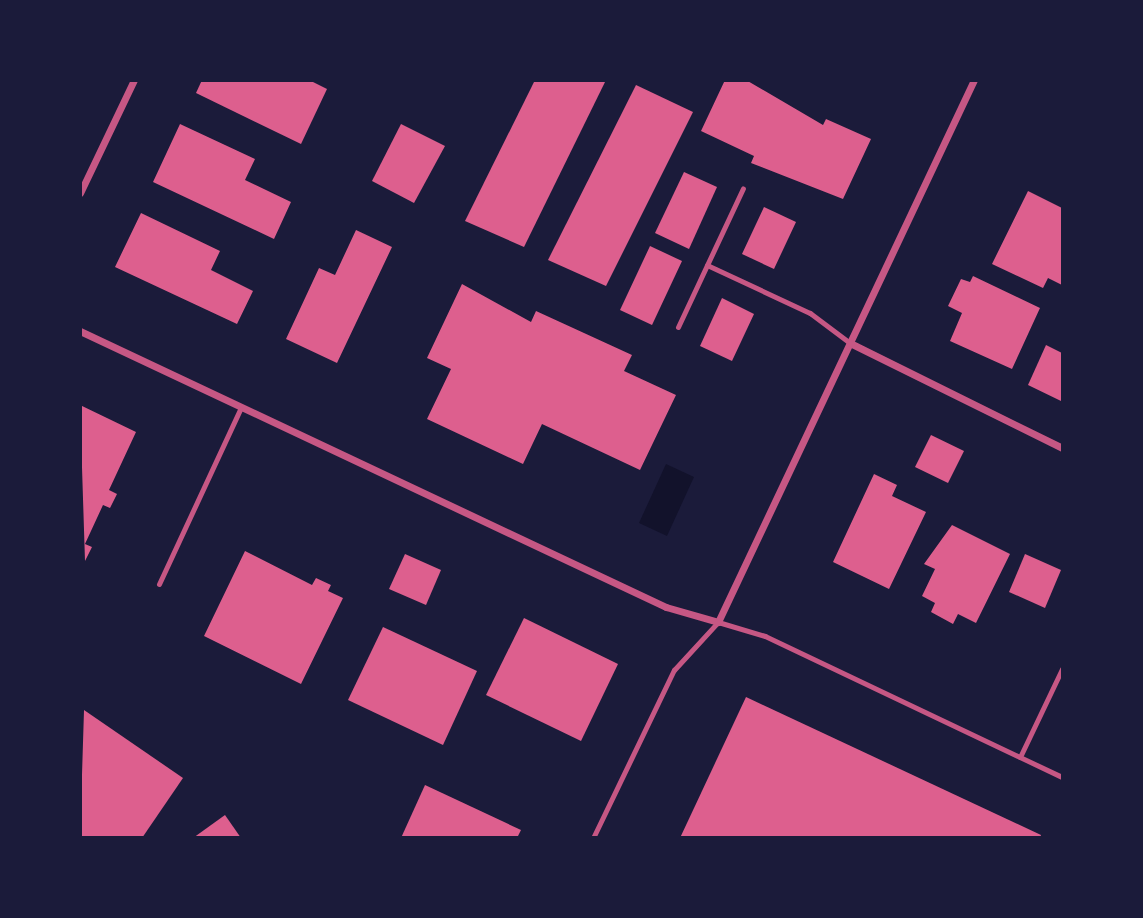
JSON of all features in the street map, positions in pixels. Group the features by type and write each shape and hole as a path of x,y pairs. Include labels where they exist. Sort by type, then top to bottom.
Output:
{"street":[{"path":"80,193 134,80"},
{"path":"80,331 666,607 718,622 974,80"},
{"path":"850,343 1062,448"}],"lane":[{"path":"678,327 743,188"},
{"path":"707,265 810,313 850,343"},
{"path":"159,584 241,407"},
{"path":"593,838 674,670 718,622 765,636 1062,777"},
{"path":"1020,757 1062,669"}],"shaded area":[{"path":"666,464 694,477 667,536 639,523"}],"building":[{"path":"202,80 309,80 327,89 301,144 196,93"},
{"path":"535,80 606,80 524,247 465,221"},
{"path":"725,80 746,80 823,125 826,119 871,139 843,199 751,163 754,156 701,131"},
{"path":"636,85 693,112 606,286 548,260"},
{"path":"180,124 255,159 245,180 291,202 274,239 153,182"},
{"path":"401,124 445,146 414,203 372,181"},
{"path":"684,172 717,187 689,249 655,233"},
{"path":"1028,191 1062,208 1062,285 1048,278 1043,288 992,264"},
{"path":"764,207 796,222 774,269 742,254"},
{"path":"141,213 220,251 211,270 253,291 237,324 115,267"},
{"path":"356,230 392,247 337,363 286,339 319,268 335,275"},
{"path":"650,246 682,261 652,325 620,310"},
{"path":"973,276 1040,308 1012,369 950,341 962,313 948,306 961,279 970,282"},
{"path":"462,284 531,322 536,311 632,355 624,371 676,395 640,470 542,424 523,464 427,419 451,369 427,358"},
{"path":"722,298 754,314 732,361 700,346"},
{"path":"1046,345 1062,353 1061,401 1028,385"},
{"path":"80,405 136,432 109,490 117,494 110,508 103,505 85,544 92,547 85,561"},
{"path":"931,435 964,451 948,483 915,467"},
{"path":"874,474 897,485 892,496 926,512 889,589 833,562"},
{"path":"952,525 1010,554 976,623 958,614 953,624 931,612 935,603 922,596 935,569 924,564"},
{"path":"245,551 312,585 316,578 331,585 328,591 343,598 301,684 204,636"},
{"path":"405,554 441,570 426,605 389,589"},
{"path":"1025,554 1061,570 1045,608 1009,592"},
{"path":"524,618 618,664 581,741 486,695"},
{"path":"383,627 477,671 443,745 348,700"},
{"path":"746,697 1041,835 1040,838 680,838"},
{"path":"84,710 183,778 142,838 80,838"},
{"path":"425,785 521,830 517,838 401,838"},
{"path":"225,815 241,838 193,838"}]}
